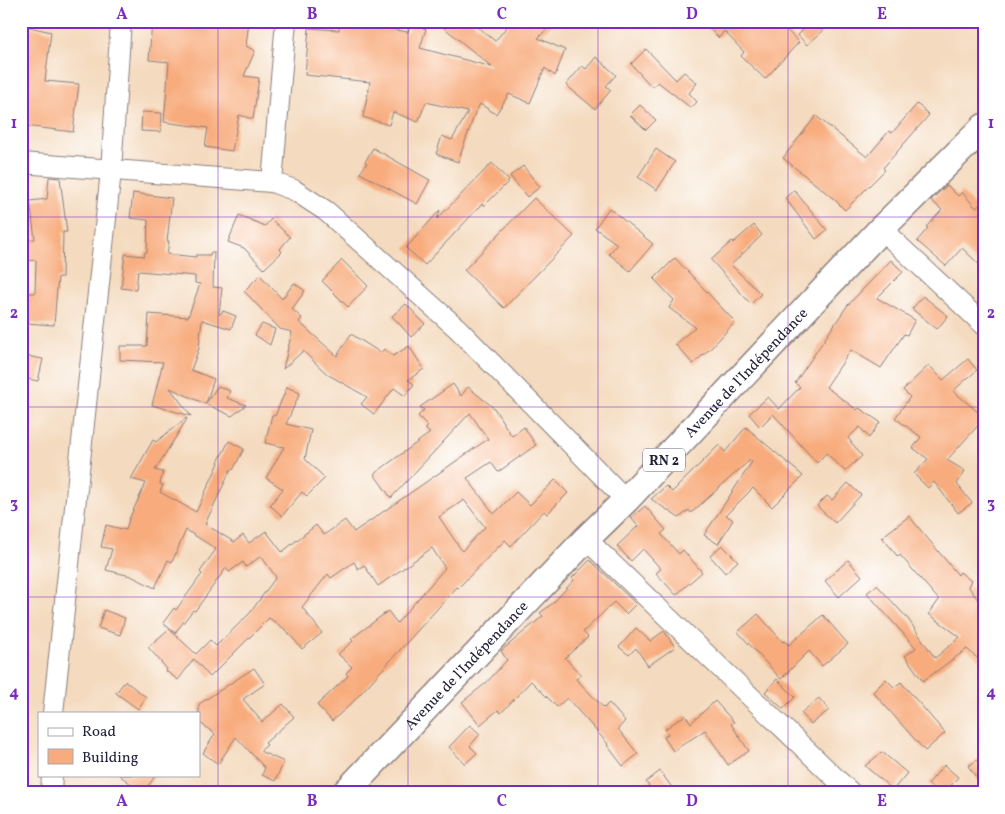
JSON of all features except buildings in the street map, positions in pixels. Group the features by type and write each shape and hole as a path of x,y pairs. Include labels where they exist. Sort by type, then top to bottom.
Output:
{"main road":[{"name":"Avenue de l'Indépendance","path":"345,793 586,539 626,500 881,229 984,127"}],"street":[{"path":"52,712 111,171 121,21"},
{"path":"272,182 286,21"},
{"path":"21,163 272,182 294,190 326,211 444,316 626,500"},
{"path":"881,229 984,325"},
{"path":"586,539 851,793"},
{"path":"51,793 52,776"}]}
